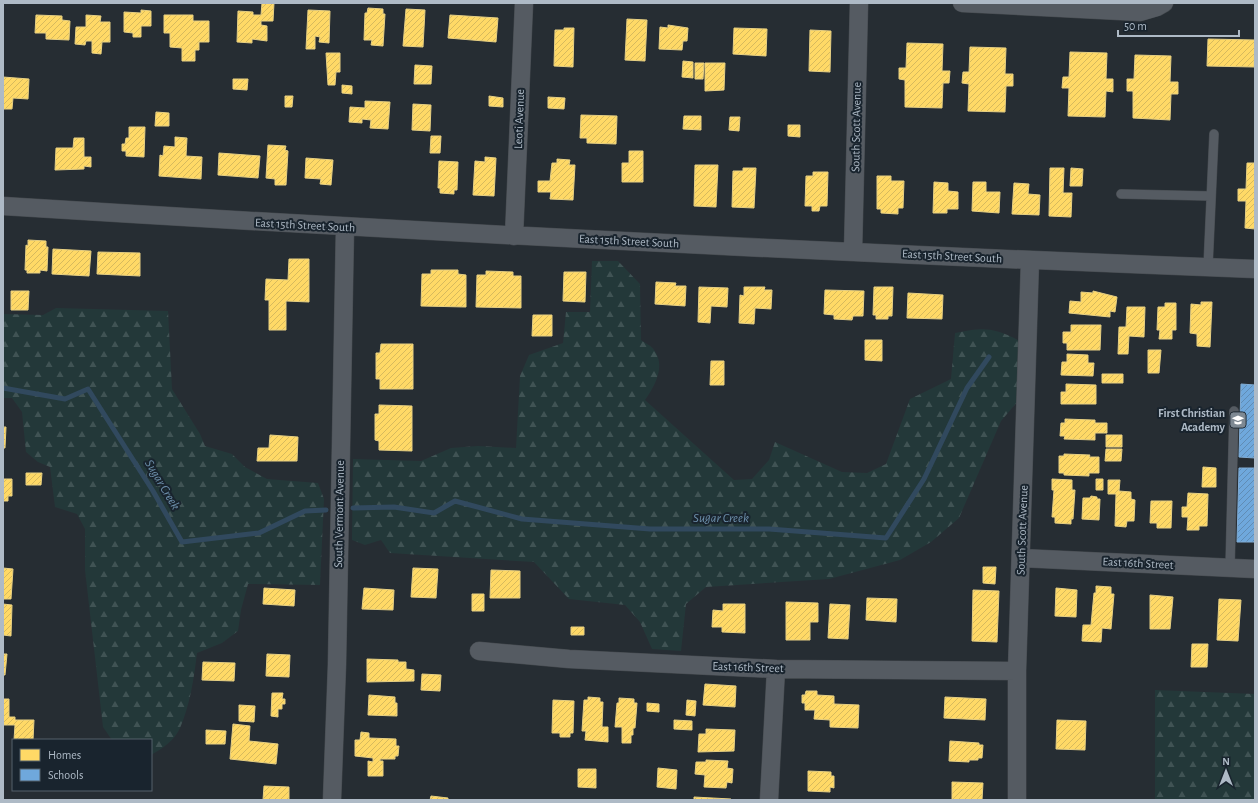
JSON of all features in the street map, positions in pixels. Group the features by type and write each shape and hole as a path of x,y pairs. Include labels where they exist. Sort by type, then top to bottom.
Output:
{"street":[{"name":"Leoti Avenue","path":"514,236 524,3"},
{"name":"South Scott Avenue","path":"853,252 859,3"},
{"path":"962,3 1140,12 1162,4"},
{"name":"East 15th Street South","path":"3,206 514,236 1255,269"},
{"name":"South Vermont Avenue","path":"332,800 337,656 345,227"},
{"name":"South Scott Avenue","path":"1017,800 1017,671 1030,260"},
{"name":"East 16th Street","path":"1021,558 1255,569"},
{"name":"East 16th Street","path":"479,651 569,659 776,669 1017,671"},
{"path":"769,800 776,669"}],"lane":[{"path":"1208,267 1214,134"},
{"path":"1121,194 1211,196"},
{"path":"1230,568 1234,411"}],"green space":[{"path":"592,261 618,261 640,284 641,340 653,349 659,363 658,376 645,400 734,480 752,479 769,460 775,442 842,472 867,473 886,464 910,399 951,379 955,333 981,329 1003,333 1020,341 1018,401 1001,421 959,518 931,542 900,560 829,579 706,587 686,604 681,651 652,649 640,622 625,605 569,599 534,562 390,553 381,540 365,545 352,540 353,459 421,461 451,448 478,446 516,448 520,376 529,355 563,343 566,312 590,312"},
{"path":"56,308 168,311 172,389 200,434 205,446 232,454 245,467 267,479 318,483 324,499 320,585 248,584 241,610 238,631 222,643 197,653 189,701 180,728 172,740 152,754 152,739 111,739 103,727 85,570 85,529 77,514 55,507 50,467 38,462 26,452 22,412 12,398 3,398 3,314 43,315"},
{"path":"1155,690 1255,694 1255,800 1155,800"}],"building: Homes":[{"path":"262,3 274,3 273,21 261,21 261,25 267,26 267,41 252,39 252,43 237,42 238,11 253,12 253,15 261,15"},
{"path":"368,8 383,9 383,14 385,14 383,46 371,45 372,40 364,40 365,13 367,13"},
{"path":"406,9 425,10 423,47 403,46"},
{"path":"141,10 151,11 151,26 141,26 141,37 133,37 133,33 124,32 124,12 141,13"},
{"path":"308,10 330,11 329,43 319,42 320,37 315,36 315,49 306,49"},
{"path":"36,15 62,16 62,20 70,21 69,40 46,39 46,33 35,33"},
{"path":"86,15 101,16 100,22 110,22 110,42 102,42 101,54 92,53 92,41 86,41 85,45 75,44 76,27 86,27"},
{"path":"164,15 193,15 193,21 209,21 209,42 199,42 199,50 195,50 195,61 182,61 182,48 170,47 170,33 164,33"},
{"path":"450,15 498,18 496,42 448,38"},
{"path":"627,19 647,20 645,61 625,60"},
{"path":"668,25 688,28 687,41 683,41 682,50 659,49 660,27 668,28"},
{"path":"564,28 574,28 573,67 554,66 555,30 564,30"},
{"path":"734,28 767,29 766,56 733,54"},
{"path":"810,30 831,31 830,72 809,71"},
{"path":"1208,39 1255,40 1254,67 1207,66"},
{"path":"907,43 943,44 942,71 950,71 949,83 943,83 942,108 905,107 905,80 899,79 899,68 906,68"},
{"path":"970,47 1006,48 1005,74 1013,74 1013,86 1006,86 1005,112 968,111 969,84 962,83 963,72 969,72"},
{"path":"1070,52 1107,53 1106,79 1113,79 1113,92 1106,91 1105,117 1068,116 1069,88 1062,88 1063,77 1069,77"},
{"path":"326,53 340,53 340,72 336,72 335,85 328,85"},
{"path":"1135,55 1171,56 1170,82 1178,82 1178,94 1171,94 1170,120 1133,118 1133,91 1127,91 1127,79 1134,79"},
{"path":"683,61 693,62 693,78 682,77"},
{"path":"695,63 704,63 703,79 695,79"},
{"path":"705,63 725,63 724,90 705,91"},
{"path":"415,65 432,66 431,84 414,84"},
{"path":"3,77 29,79 28,99 13,98 12,109 3,109"},
{"path":"233,79 248,79 247,90 233,89"},
{"path":"342,85 352,86 352,94 342,93"},
{"path":"285,96 293,96 292,107 285,107"},
{"path":"489,96 503,98 503,107 489,106"},
{"path":"548,97 565,98 564,109 548,108"},
{"path":"365,101 390,102 388,129 370,128 371,120 362,119 362,123 349,122 350,107 365,108"},
{"path":"413,104 431,105 430,131 412,130"},
{"path":"156,112 169,113 169,126 155,126"},
{"path":"581,115 617,116 616,144 587,143 587,138 580,138"},
{"path":"684,116 701,116 701,130 683,129"},
{"path":"730,117 740,117 739,131 729,130"},
{"path":"788,125 800,125 800,137 788,136"},
{"path":"129,127 145,127 144,157 126,156 126,151 122,151 122,144 125,144 126,138 129,138"},
{"path":"431,136 441,136 440,153 430,153"},
{"path":"175,137 187,138 186,156 202,157 201,179 159,176 160,155 163,156 164,146 175,147"},
{"path":"74,138 84,138 84,157 91,157 91,167 84,166 84,169 55,170 56,148 73,148"},
{"path":"268,145 286,146 285,150 288,151 286,185 275,185 275,179 266,178"},
{"path":"629,151 643,151 643,182 622,182 622,163 629,163"},
{"path":"219,153 260,156 258,178 218,175"},
{"path":"485,157 496,158 494,196 473,195 475,161 485,162"},
{"path":"306,158 333,160 331,185 320,184 321,179 305,178"},
{"path":"557,159 570,160 569,165 575,165 573,200 550,199 551,192 538,192 538,181 550,181 552,163 557,163"},
{"path":"439,161 458,162 457,190 454,190 454,194 440,193 440,188 438,188"},
{"path":"1247,163 1255,163 1255,229 1245,228 1246,201 1238,201 1238,189 1246,189"},
{"path":"695,165 718,165 716,207 694,206"},
{"path":"743,168 756,168 754,208 732,207 733,171 743,171"},
{"path":"1050,168 1064,168 1063,193 1072,193 1071,217 1049,216"},
{"path":"1071,168 1083,169 1082,186 1070,186"},
{"path":"813,172 828,172 827,206 820,206 819,211 812,211 812,206 805,206 806,176 813,176"},
{"path":"877,176 891,176 891,181 904,181 903,208 898,208 898,214 881,213 881,209 877,209"},
{"path":"934,182 948,183 948,191 958,192 958,209 947,209 947,213 933,213"},
{"path":"973,182 986,182 986,192 1000,192 999,213 972,211"},
{"path":"1014,183 1029,184 1028,194 1040,195 1039,215 1012,214"},
{"path":"28,240 46,241 46,247 48,247 47,271 40,270 40,273 27,273 27,270 25,270 26,245 28,246"},
{"path":"53,249 91,251 89,276 52,274"},
{"path":"98,252 140,253 140,276 97,274"},
{"path":"289,259 309,259 309,302 286,301 286,330 269,330 269,300 265,300 266,279 288,280"},
{"path":"431,270 458,270 458,274 466,275 466,307 421,306 422,274 431,274"},
{"path":"486,271 513,272 513,276 521,276 521,308 476,307 477,275 486,275"},
{"path":"564,272 586,272 585,302 563,301"},
{"path":"656,282 676,283 675,286 686,286 685,306 655,304"},
{"path":"699,287 728,288 727,307 711,306 710,323 698,322"},
{"path":"744,287 765,287 764,290 772,290 771,309 755,308 754,324 739,323 740,295 744,296"},
{"path":"874,287 893,287 892,316 888,316 888,319 876,319 876,315 873,315"},
{"path":"825,290 864,291 863,316 853,316 852,320 834,319 834,315 824,314"},
{"path":"11,291 29,291 28,310 11,310"},
{"path":"1093,291 1117,297 1115,312 1110,311 1110,317 1069,313 1070,301 1081,302 1081,292 1093,293"},
{"path":"908,293 943,295 942,319 907,318"},
{"path":"1201,302 1212,302 1210,347 1197,346 1197,334 1190,333 1191,304 1201,305"},
{"path":"1165,303 1176,303 1176,330 1172,330 1172,339 1159,339 1160,330 1157,330 1158,307 1165,307"},
{"path":"1127,307 1145,307 1144,337 1129,336 1128,354 1118,354 1119,327 1126,327"},
{"path":"533,315 552,315 552,336 532,336"},
{"path":"1071,325 1101,325 1100,350 1067,350 1067,343 1063,343 1063,332 1071,332"},
{"path":"865,340 882,340 882,361 865,360"},
{"path":"381,344 413,344 413,389 380,389 380,379 376,379 376,353 380,353"},
{"path":"1148,350 1161,350 1159,373 1148,373"},
{"path":"1067,354 1088,355 1088,363 1094,363 1093,376 1061,375 1062,362 1067,362"},
{"path":"711,361 724,361 724,385 710,385"},
{"path":"1102,374 1123,374 1123,383 1102,383"},
{"path":"1066,384 1096,385 1096,404 1061,404 1061,392 1066,392"},
{"path":"379,405 412,406 412,451 379,450 379,441 375,440 375,414 379,414"},
{"path":"1065,419 1095,420 1095,423 1107,423 1107,433 1095,433 1095,440 1064,439 1065,436 1060,436 1061,423 1065,423"},
{"path":"3,427 6,427 5,448 3,448"},
{"path":"270,435 298,437 297,461 257,461 258,448 269,448"},
{"path":"1106,435 1122,435 1122,447 1106,447"},
{"path":"1106,449 1122,449 1121,461 1105,461"},
{"path":"1064,454 1090,455 1089,457 1099,457 1099,473 1089,473 1089,476 1064,475 1064,473 1059,473 1059,456 1064,456"},
{"path":"1203,467 1216,468 1216,487 1202,487"},
{"path":"26,473 42,473 41,485 26,485"},
{"path":"3,479 12,479 12,496 8,496 8,501 3,501"},
{"path":"1052,479 1072,480 1072,490 1075,490 1073,519 1071,519 1071,524 1055,523 1055,517 1052,517 1054,490 1052,490"},
{"path":"1096,479 1103,479 1103,490 1096,490"},
{"path":"1108,480 1120,480 1119,491 1131,492 1131,499 1135,500 1134,521 1127,521 1126,527 1115,526 1116,494 1108,494"},
{"path":"1188,493 1208,494 1207,526 1199,526 1199,530 1187,530 1188,517 1182,517 1182,507 1187,507"},
{"path":"1091,496 1100,499 1099,520 1082,519 1083,498 1090,498"},
{"path":"1151,501 1172,501 1171,528 1157,528 1157,523 1150,523"},
{"path":"983,567 996,567 995,584 983,583"},
{"path":"3,568 13,569 11,599 3,599"},
{"path":"413,568 438,569 436,598 411,597"},
{"path":"491,570 520,571 520,598 490,598"},
{"path":"1096,586 1111,587 1111,594 1114,594 1111,629 1102,628 1101,642 1082,641 1083,625 1091,625"},
{"path":"264,588 295,590 294,606 263,604"},
{"path":"364,588 394,590 393,610 362,609"},
{"path":"1056,588 1077,590 1076,617 1055,616"},
{"path":"973,590 999,591 997,642 972,641"},
{"path":"472,594 484,594 484,611 472,611"},
{"path":"1150,595 1173,597 1170,629 1150,629"},
{"path":"867,598 897,599 896,622 866,620"},
{"path":"1219,599 1241,600 1238,641 1217,640"},
{"path":"786,602 818,603 818,622 810,622 810,640 786,640"},
{"path":"3,604 12,605 11,636 3,635"},
{"path":"723,604 745,604 745,633 722,632 722,627 712,627 713,610 723,611"},
{"path":"830,604 850,605 848,639 828,638"},
{"path":"571,627 584,627 584,635 571,635"},
{"path":"1192,644 1208,644 1207,667 1191,667"},
{"path":"3,654 7,654 5,675 3,675"},
{"path":"267,654 290,655 289,677 266,676"},
{"path":"367,659 398,660 398,662 406,662 406,669 414,670 414,681 367,682"},
{"path":"203,662 235,663 234,681 202,680"},
{"path":"422,674 441,675 440,691 421,690"},
{"path":"705,684 736,686 735,707 703,705"},
{"path":"806,691 817,691 817,695 834,696 834,704 859,705 858,728 830,727 830,720 814,719 815,710 805,710 805,703 802,703 802,695 805,695"},
{"path":"272,693 283,693 282,699 285,699 285,704 282,704 282,709 278,709 278,717 271,716"},
{"path":"369,695 395,697 395,703 397,703 397,716 368,715"},
{"path":"588,697 600,698 600,702 603,702 602,727 608,727 608,742 585,740 586,731 582,731 584,700 588,700"},
{"path":"945,697 986,699 985,720 944,718"},
{"path":"619,698 634,699 634,703 637,703 635,728 633,728 633,735 631,735 631,743 622,743 622,727 615,727 617,703 619,703"},
{"path":"3,699 9,699 9,717 15,717 15,720 34,720 33,739 14,739 15,725 4,725"},
{"path":"553,700 574,701 573,733 570,733 570,737 560,737 560,733 552,733"},
{"path":"687,700 696,701 695,716 686,715"},
{"path":"647,703 659,704 659,712 647,711"},
{"path":"239,705 255,706 254,722 239,721"},
{"path":"674,720 692,721 692,730 674,729"},
{"path":"1057,720 1086,721 1085,750 1056,749"},
{"path":"233,724 250,726 249,741 278,744 276,764 230,759"},
{"path":"706,729 735,730 734,751 698,752 699,734 706,734"},
{"path":"206,730 226,731 225,744 206,744"},
{"path":"361,732 369,733 369,738 396,739 396,746 399,746 398,756 395,756 395,759 380,759 380,761 383,761 383,776 368,776 368,761 373,762 373,758 355,756 355,740 360,740"},
{"path":"950,741 979,743 979,745 983,745 982,758 978,758 978,760 969,760 969,762 949,761"},
{"path":"706,760 728,761 727,768 733,769 732,783 727,782 726,788 704,787 705,775 695,774 696,762 706,762"},
{"path":"658,768 677,770 676,789 657,787"},
{"path":"578,769 596,769 596,788 578,787"},
{"path":"808,771 831,772 831,776 834,776 834,788 830,787 830,792 808,791"},
{"path":"952,782 983,783 982,800 952,800"},
{"path":"264,786 289,787 289,800 263,800"},
{"path":"431,796 448,798 448,800 430,800"},
{"path":"694,797 731,799 731,800 694,800"}],"building: Schools":[{"path":"1241,384 1255,385 1255,458 1239,457"},
{"path":"1239,468 1255,468 1255,542 1237,542"}],"waterway":[{"name":"Sugar Creek","path":"353,508 394,507 434,513 455,501 522,519 650,529 769,529 886,538 924,479 967,388 989,357"},
{"name":"Sugar Creek","path":"3,388 65,399 88,389 153,491 182,542 259,533 305,511 326,510"}],"place":[{"name":"First Christian Academy","path":"1238,420"}]}
